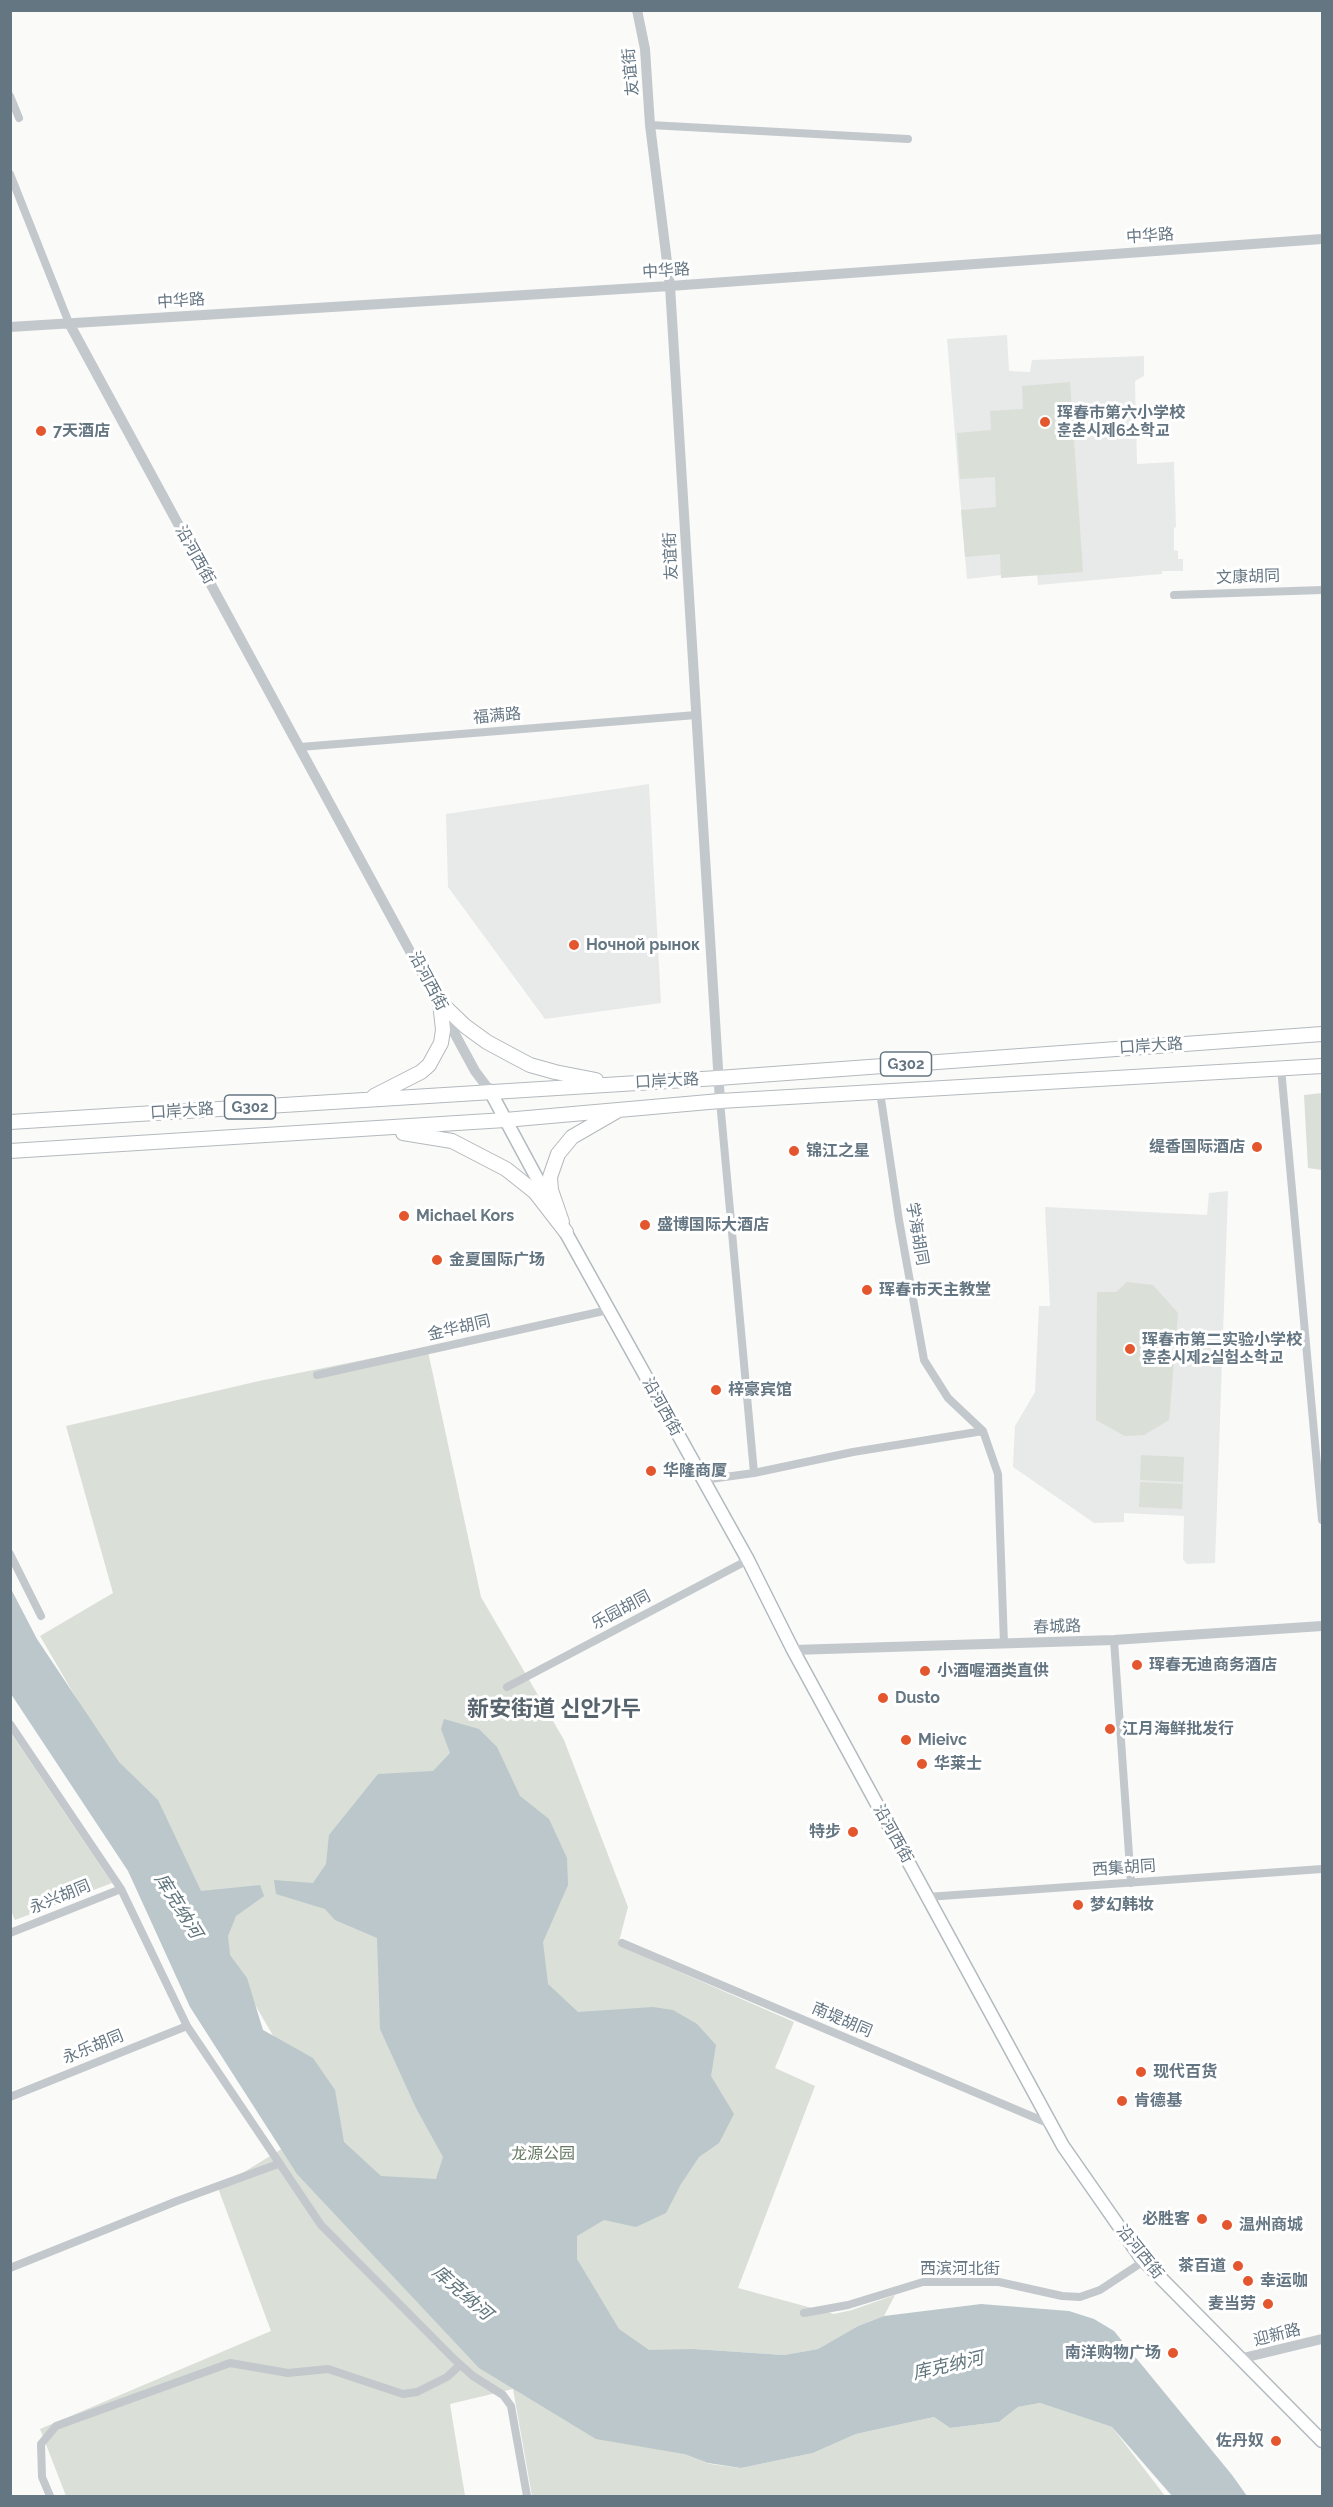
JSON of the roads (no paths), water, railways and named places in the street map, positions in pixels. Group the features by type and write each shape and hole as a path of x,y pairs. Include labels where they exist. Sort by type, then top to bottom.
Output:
{"highway":[{"path":"440,1002 465,1026 487,1042 530,1065 615,1084"},
{"path":"368,1099 421,1072 429,1065 441,1043 443,1030 440,1002"},
{"name":"口岸大路","path":"10,1122 718,1078 1323,1034"},
{"name":"口岸大路","path":"10,1151 505,1120 720,1101 1323,1066"},
{"path":"566,1232 551,1190 550,1177 558,1154 572,1137 623,1108"},
{"path":"373,1129 452,1141 506,1168 535,1192 566,1232"}],"main road":[{"name":"沿河西街","path":"490,1091 608,1310 748,1560 793,1650 1050,2124 1144,2261 1323,2442"}],"street":[{"name":"友谊街","path":"637,10 645,49 650,125 670,286 720,1101"},
{"path":"10,96 19,118"},
{"path":"650,125 908,139"},
{"path":"10,174 69,323"},
{"name":"中华路","path":"10,327 670,286 1323,239"},
{"name":"沿河西街","path":"69,323 476,1071 490,1091"},
{"name":"文康胡同","path":"1174,595 1323,590"},
{"name":"福满路","path":"300,747 696,715"},
{"path":"1281,1068 1323,1520"},
{"name":"学海胡同","path":"880,1092 899,1220 924,1360 948,1398 983,1431 998,1474 1004,1644"},
{"path":"720,1101 754,1473"},
{"name":"金华胡同","path":"317,1375 608,1310"},
{"path":"703,1480 754,1473 852,1452 983,1431"},
{"path":"10,1554 41,1616"},
{"name":"乐园胡同","path":"507,1687 748,1560"},
{"name":"春城路","path":"793,1650 1114,1640 1323,1626"},
{"path":"1114,1640 1131,1882"},
{"path":"10,1724 121,1888 187,2026 321,2225 460,2365 473,2376 503,2394 511,2406 527,2496"},
{"name":"西集胡同","path":"927,1897 1323,1869"},
{"name":"永兴胡同","path":"10,1933 121,1888"},
{"name":"南堤胡同","path":"622,1943 1050,2124"},
{"name":"永乐胡同","path":"10,2097 187,2026"},
{"path":"10,2268 177,2201 278,2164"},
{"name":"西滨河北街","path":"804,2313 848,2305 923,2282 999,2282 1062,2296 1080,2297 1100,2290 1144,2261"},
{"name":"迎新路","path":"1239,2359 1323,2339"},
{"path":"50,2496 42,2477 41,2444 56,2426 230,2363 288,2373 328,2369 403,2394 417,2392 447,2378 460,2365"}],"water":[{"name":"库克纳河","path":"10,1587 37,1639 119,1762 158,1800 201,1891 260,1885 264,1896 236,1916 228,1936 230,1955 247,1978 263,2030 313,2058 335,2090 344,2142 381,2176 436,2179 443,2157 416,2108 380,2029 377,1938 335,1920 325,1909 276,1894 274,1880 313,1883 326,1864 329,1835 378,1774 433,1771 450,1753 441,1729 444,1719 479,1729 497,1747 520,1796 549,1819 567,1858 568,1885 543,1942 548,1984 578,2012 653,2007 673,2010 697,2024 716,2045 711,2076 734,2114 719,2143 699,2157 681,2184 666,2213 636,2227 604,2220 577,2236 577,2259 619,2329 649,2350 694,2349 784,2355 818,2349 858,2326 884,2316 981,2304 1069,2311 1094,2319 1114,2331 1247,2496 1172,2496 1112,2427 1040,2403 1018,2407 999,2422 950,2428 934,2417 856,2434 813,2453 741,2468 708,2463 684,2454 596,2439 479,2368 297,2174 190,2007 128,1871 11,1694"}],"place":[{"name":"珲春市第六小学校 훈춘시제6소학교","path":"1045,422"},
{"name":"7天酒店","path":"41,431"},
{"name":"Ночной рынок","path":"574,945"},
{"name":"缇香国际酒店","path":"1257,1147"},
{"name":"锦江之星","path":"794,1151"},
{"name":"Michael Kors","path":"404,1216"},
{"name":"盛博国际大酒店","path":"645,1225"},
{"name":"金夏国际广场","path":"437,1260"},
{"name":"珲春市天主教堂","path":"867,1290"},
{"name":"珲春市第二实验小学校 훈춘시제2실험소학교","path":"1130,1349"},
{"name":"梓豪宾馆","path":"716,1390"},
{"name":"华隆商厦","path":"651,1471"},
{"name":"珲春无迪商务酒店","path":"1137,1665"},
{"name":"小酒喔酒类直供","path":"925,1671"},
{"name":"Dusto","path":"883,1698"},
{"name":"江月海鲜批发行","path":"1110,1729"},
{"name":"Mieivc","path":"906,1740"},
{"name":"华莱士","path":"922,1764"},
{"name":"特步","path":"853,1832"},
{"name":"梦幻韩妆","path":"1078,1905"},
{"name":"现代百货","path":"1141,2072"},
{"name":"肯德基","path":"1122,2101"},
{"name":"必胜客","path":"1202,2219"},
{"name":"温州商城","path":"1227,2225"},
{"name":"茶百道","path":"1238,2266"},
{"name":"幸运咖","path":"1248,2281"},
{"name":"麦当劳","path":"1268,2304"},
{"name":"南洋购物广场","path":"1173,2353"},
{"name":"佐丹奴","path":"1276,2441"}],"district":[{"name":"新安街道 신안가두","path":"554,1709"}],"park label":[{"name":"龙源公园","path":"543,2154"}]}
